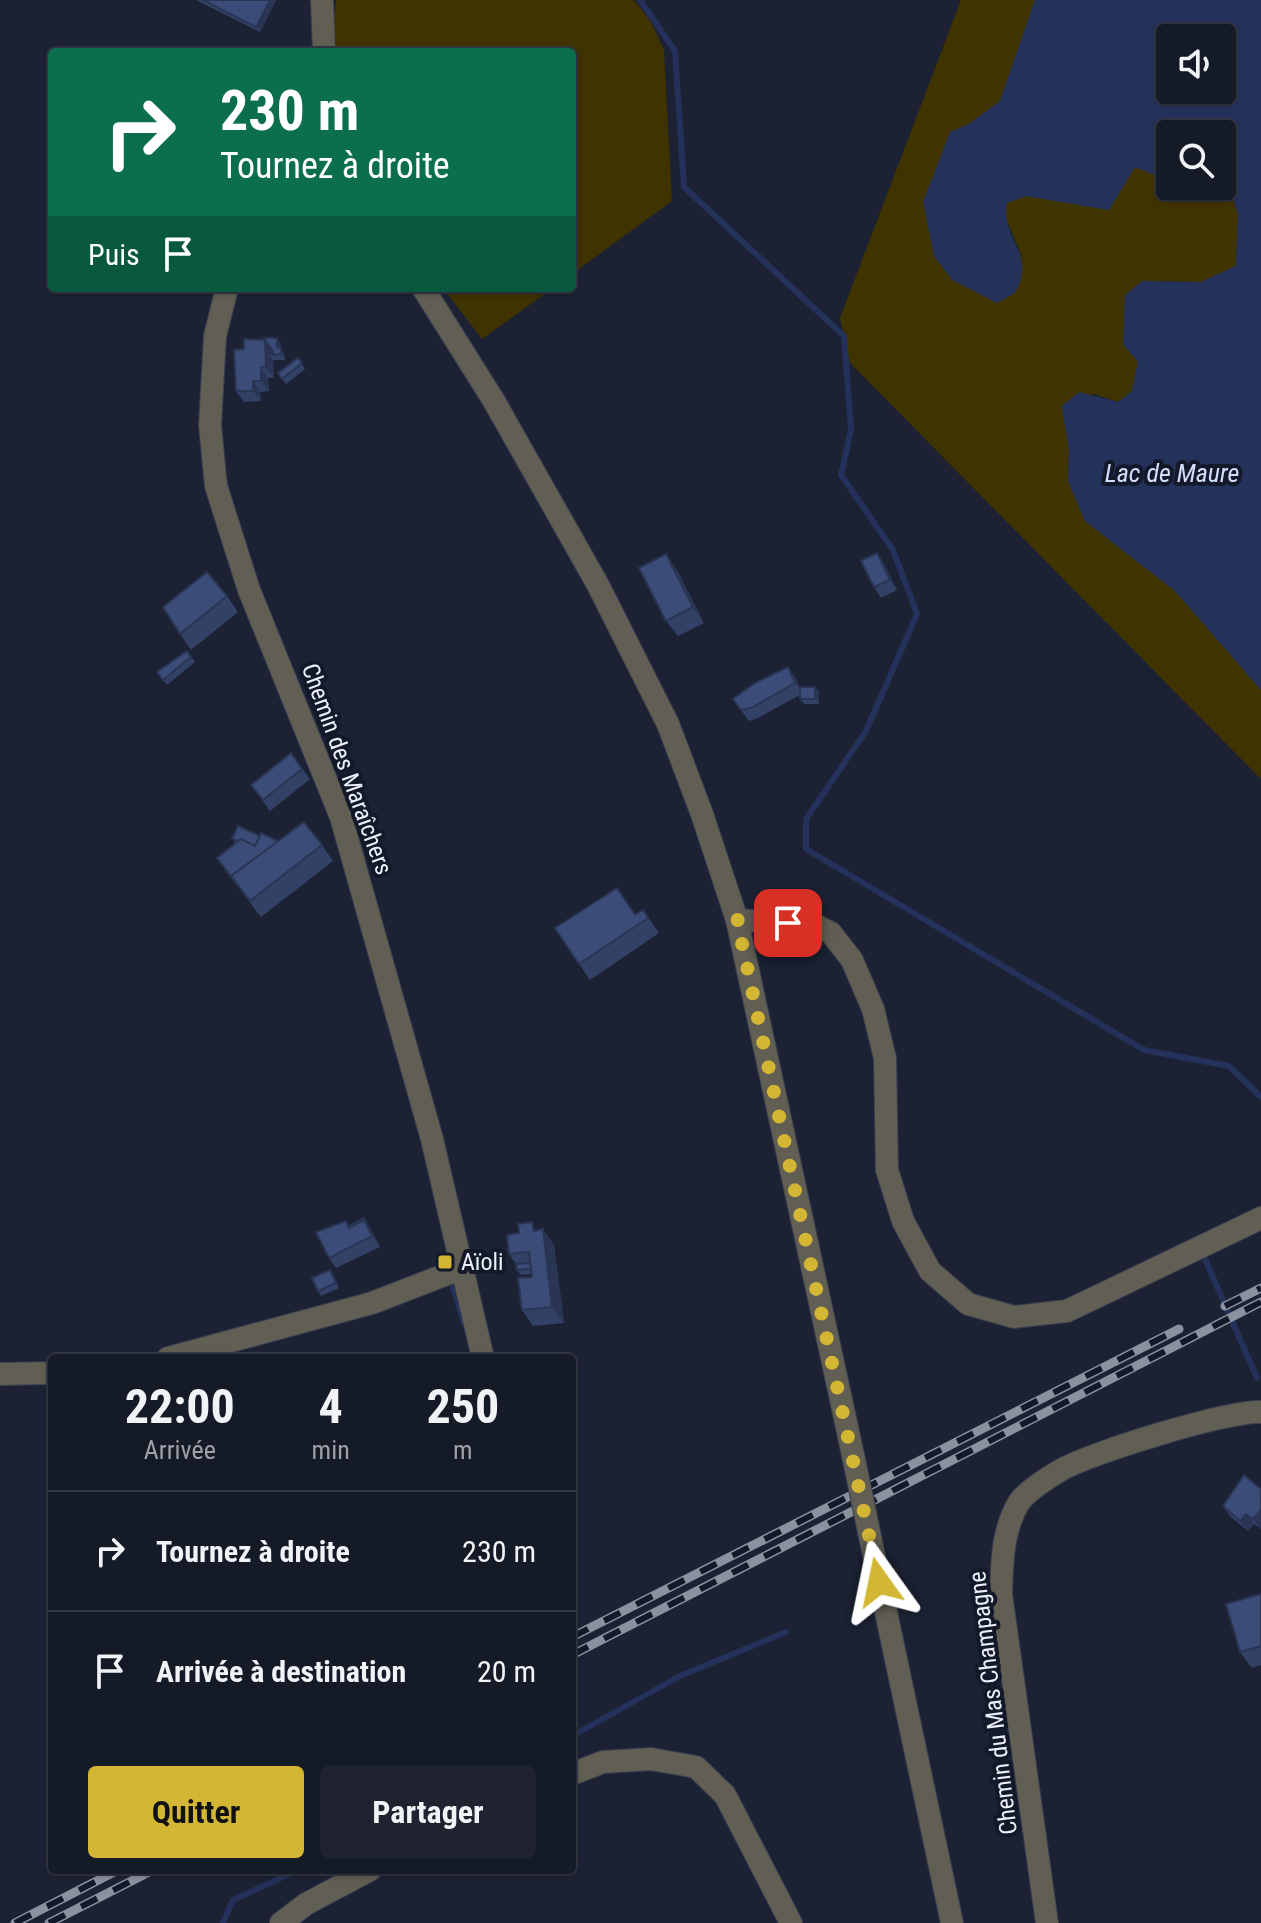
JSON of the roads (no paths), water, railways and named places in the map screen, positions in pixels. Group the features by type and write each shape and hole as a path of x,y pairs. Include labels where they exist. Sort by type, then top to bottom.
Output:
{"street":[{"path":"322,0 324,48"},
{"name":"Chemin des Maraîchers","path":"226,292 214,351 210,425 216,486 249,590 341,817 376,930 432,1139 482,1354"},
{"path":"426,292 494,401 598,585 668,724 737,920 952,1923"},
{"path":"737,920 813,924 831,933 852,960 873,1009 885,1058 887,1170 903,1221 930,1271 968,1304 1014,1317 1067,1311 1261,1218"},
{"path":"183,1354 372,1303 460,1269"},
{"path":"0,1374 48,1373"},
{"name":"Chemin du Mas Champagne","path":"1047,1923 1001,1594 1002,1550 1018,1503 1061,1469 1223,1417 1261,1412"},
{"path":"576,1772 603,1762 651,1759 696,1767 725,1795 791,1923"},
{"path":"281,1923 306,1904 362,1874"}],"water":[{"name":"Lac de Maure","path":"1035,0 1261,0 1261,690 1175,591 1085,521 1068,481 1069,450 1062,406 1079,392 1118,402 1132,391 1138,362 1123,344 1125,295 1142,281 1201,282 1236,266 1238,215 1231,200 1236,200 1236,120 1156,120 1156,175 1135,167 1109,210 1026,196 1007,203 1008,227 1020,257 1021,279 1015,293 997,303 952,280 934,256 923,202 950,132 969,124 1000,101"}],"waterway":[{"path":"640,0 675,51 684,187 844,336 851,430 841,475 893,550 917,614 866,731 806,819 806,849 1144,1050 1229,1066 1261,1097"},
{"path":"1205,1259 1257,1378"},
{"path":"452,1284 464,1323"},
{"path":"576,1734 680,1676 786,1632"},
{"path":"223,1923 233,1900 289,1874"}],"railway":[{"path":"1225,1306 1261,1288"},
{"path":"576,1653 1261,1302"},
{"path":"576,1635 1179,1329"},
{"path":"15,1923 110,1874"},
{"path":"49,1923 145,1874"}],"place":[{"name":"Aïoli","path":"445,1262"}]}
